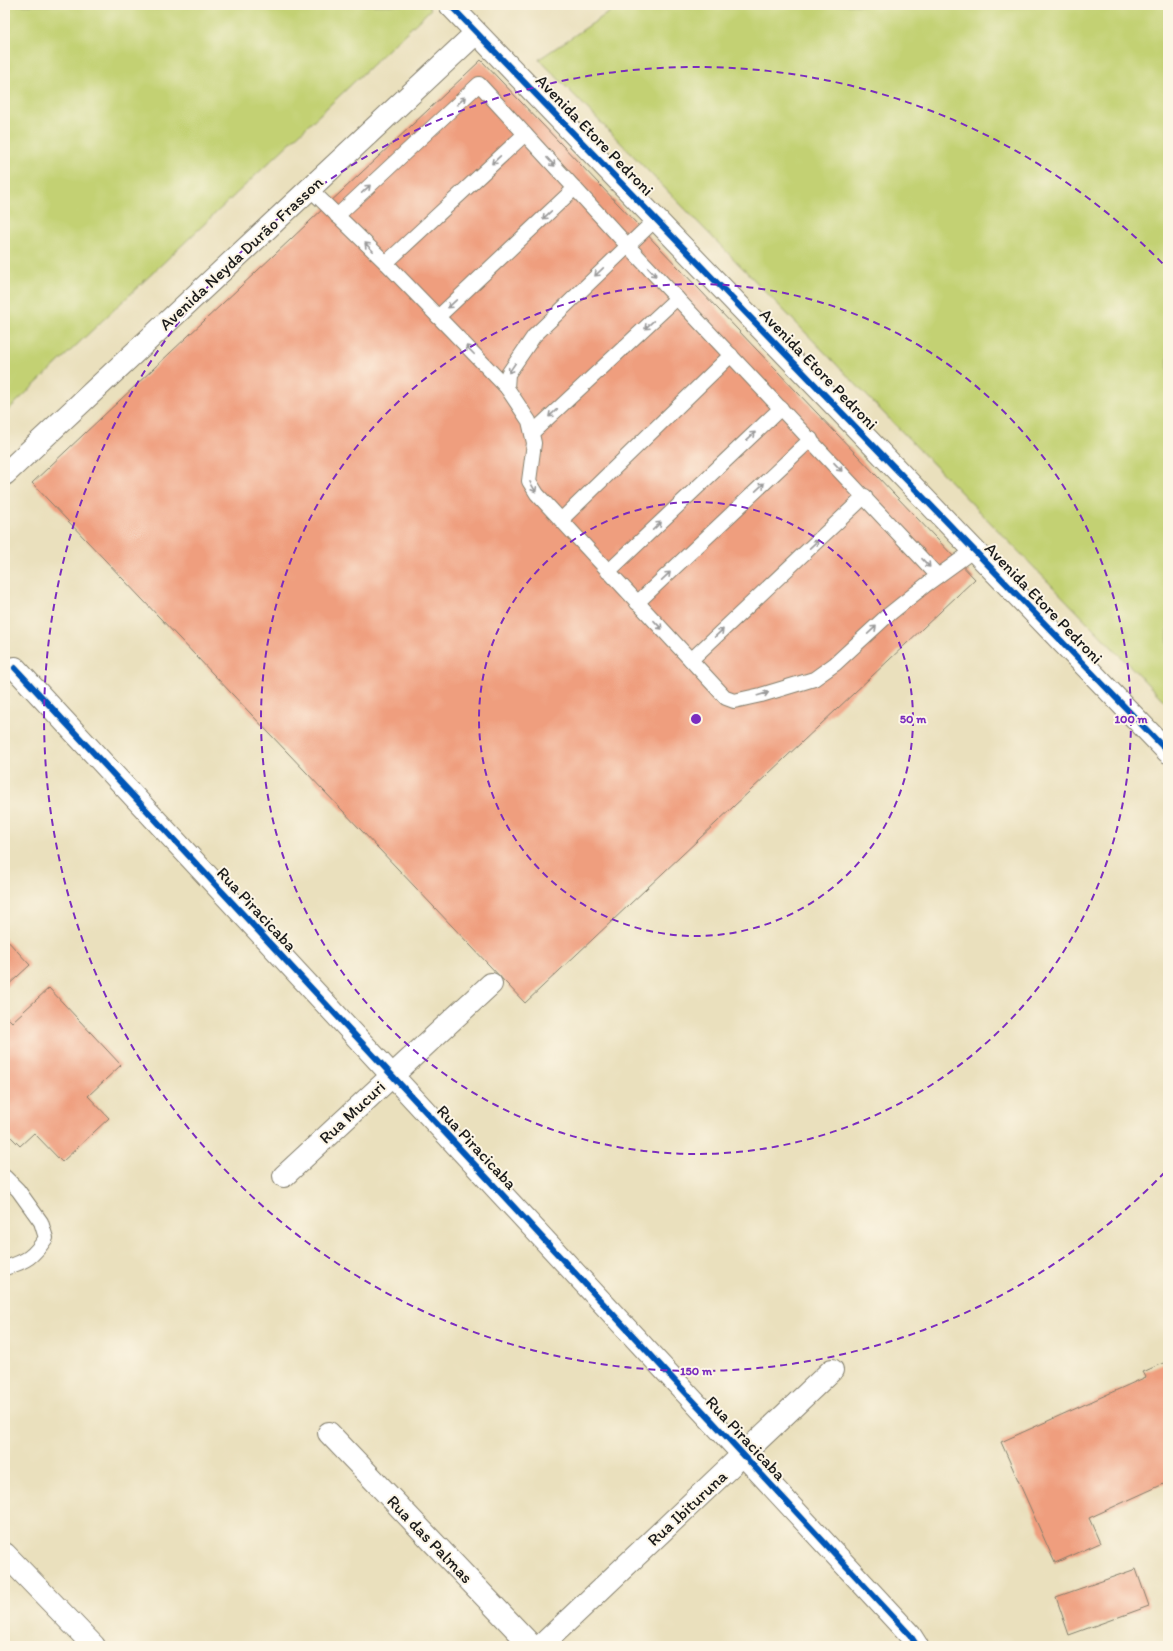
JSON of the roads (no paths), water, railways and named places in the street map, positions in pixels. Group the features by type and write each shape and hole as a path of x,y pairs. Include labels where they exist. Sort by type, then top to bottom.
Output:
{"street":[{"name":"Avenida Etore Pedroni","path":"450,5 1168,752"},
{"name":"Avenida Neyda Durão Frasson","path":"5,474 476,33"},
{"name":"Rua Piracicaba","path":"15,668 744,1455 910,1636 917,1646"},
{"name":"Rua Mucuri","path":"284,1176 491,984"},
{"name":"Rua Ibituruna","path":"541,1646 832,1370"},
{"name":"Rua das Palmas","path":"329,1433 532,1646"},
{"path":"5,1554 94,1646"}],"lane":[{"path":"338,216 479,84 677,298 865,496 938,576"},
{"path":"386,263 525,134"},
{"path":"310,188 386,263 507,388 529,421 534,443 529,481 537,494 726,698 734,701 762,695 814,679 835,664 887,616 974,550"},
{"path":"438,317 575,188"},
{"path":"507,388 508,374 534,336 656,219"},
{"path":"532,433 677,298"},
{"path":"561,520 731,355"},
{"path":"608,572 781,408"},
{"path":"637,603 811,439"},
{"path":"691,660 865,496"},
{"path":"5,1177 18,1190 41,1222 46,1238 35,1253 22,1262 5,1268"}]}
